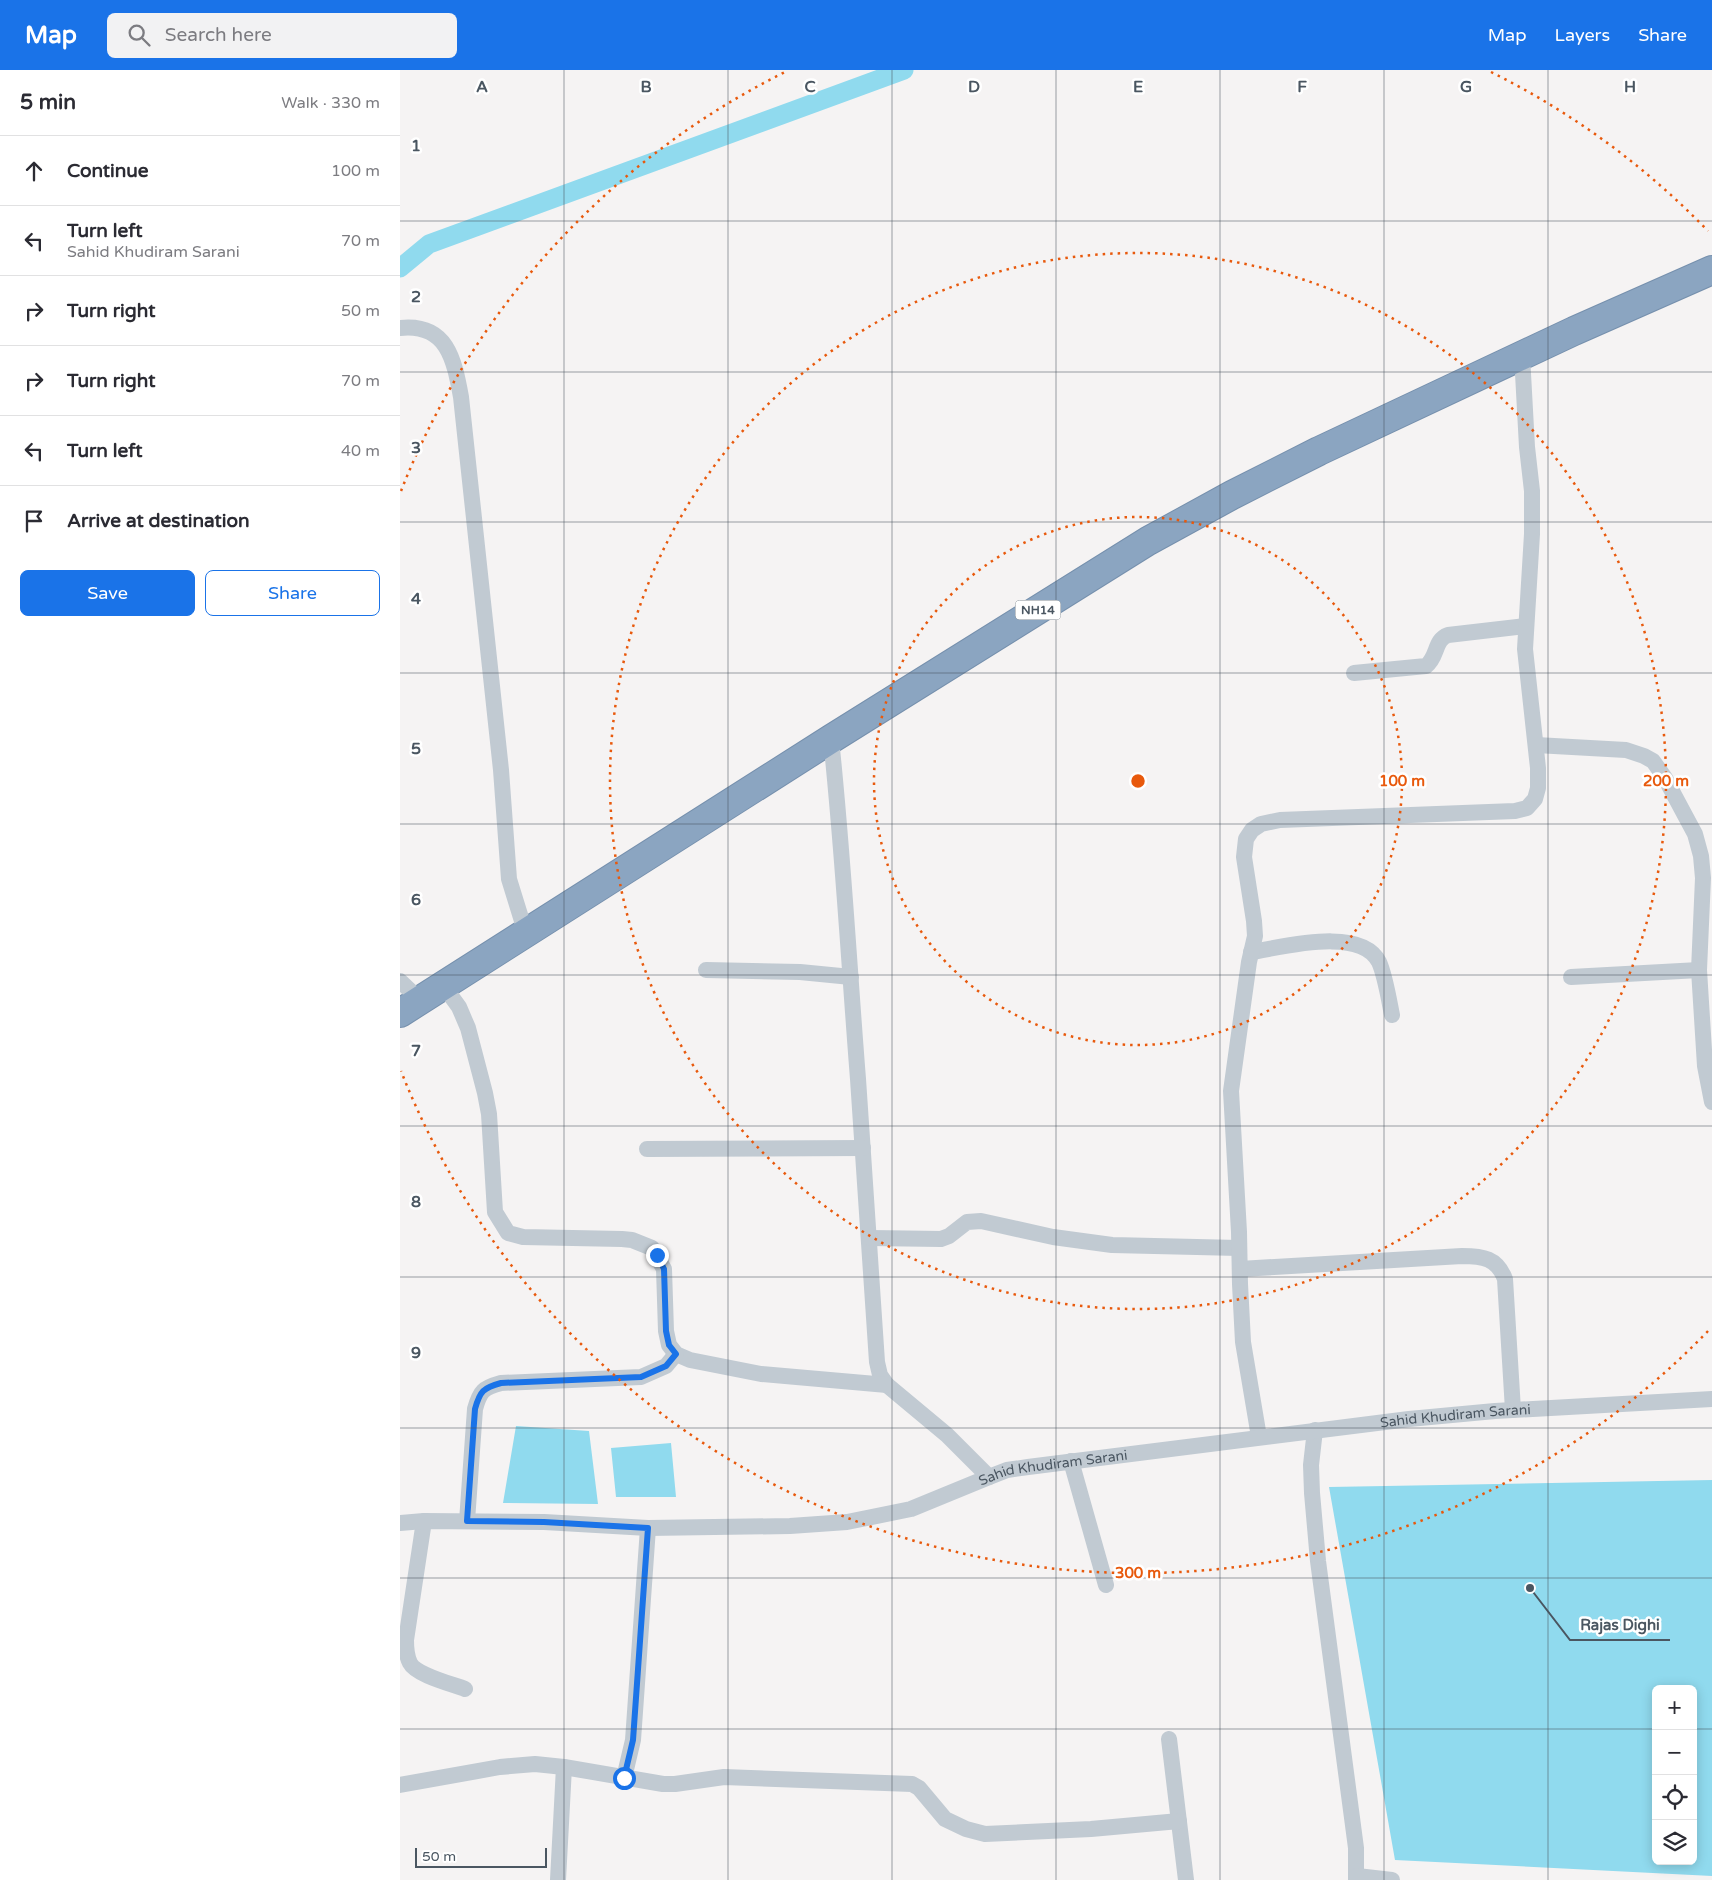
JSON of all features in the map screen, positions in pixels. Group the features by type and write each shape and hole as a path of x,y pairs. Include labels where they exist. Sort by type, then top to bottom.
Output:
{"highway":[{"name":"NH14","path":"410,1007 831,739 1148,541 1232,495 1319,451 1522,355 1712,270"}],"street":[{"path":"400,328 413,327 429,331 443,341 451,355 457,375 461,397 501,770 508,873 512,893 526,934"},
{"path":"1259,1437 1244,1342 1231,1091 1255,936 1244,857 1246,839 1252,830 1261,824 1280,820 1515,811 1527,808 1535,799 1538,788 1536,745 1525,649 1532,534 1532,491 1527,447 1522,355"},
{"path":"1354,673 1426,666 1430,662 1439,641 1448,634 1526,626"},
{"path":"831,739 845,882 870,1238 876,1362 880,1375 887,1385 947,1436 988,1476"},
{"path":"1536,745 1626,750 1653,761 1665,778 1694,834 1701,856 1703,878 1699,970 1706,1066 1712,1102"},
{"path":"1252,952 1334,940 1355,943 1370,949 1379,962 1392,1014"},
{"path":"706,970 800,972 851,977"},
{"path":"1571,977 1699,970"},
{"path":"400,981 410,1007"},
{"path":"443,985 459,1006 468,1028 489,1114 495,1212 508,1233 523,1237 632,1240 652,1248 664,1269 666,1331 669,1345 676,1354 690,1360 761,1374 887,1385"},
{"path":"647,1149 863,1148"},
{"path":"870,1238 941,1239 949,1236 967,1222 981,1221 1053,1237 1112,1245 1239,1248"},
{"path":"1240,1269 1462,1256 1477,1256 1489,1259 1501,1268 1505,1278 1513,1410"},
{"path":"467,1521 475,1409 479,1395 487,1387 501,1383 641,1377 666,1366 676,1354"},
{"name":"Sahid Khudiram Sarani","path":"400,1523 424,1521 544,1522 648,1528 790,1526 847,1522 911,1509 988,1476 1014,1469 1408,1419 1513,1410 1712,1399"},
{"path":"1315,1430 1311,1465 1318,1561 1356,1848 1356,1878 1392,1880"},
{"path":"1071,1461 1106,1585"},
{"path":"424,1521 406,1640 406,1652 410,1664 419,1671 466,1689"},
{"path":"624,1778 634,1732 648,1528"},
{"path":"1169,1739 1186,1880"},
{"path":"400,1785 500,1767 534,1764 564,1767 663,1784 724,1777 912,1784 919,1788 945,1819 966,1829 985,1834 1090,1829 1179,1821"},
{"path":"558,1880 564,1767"}],"water":[{"path":"516,1426 589,1431 598,1504 503,1503"},
{"path":"671,1443 676,1497 616,1497 611,1448"},
{"path":"1712,1480 1712,1876 1395,1860 1329,1487"}],"waterway":[{"path":"400,268 429,244 904,70"}],"place":[{"name":"Rajas Dighi","path":"1530,1588"}],"route":[{"path":"624,1778 633,1740 636,1710 648,1528 544,1522 467,1521 475,1409 479,1395 487,1387 501,1383 641,1377 666,1366 676,1354 669,1345 666,1331 664,1269 657,1255"}]}
